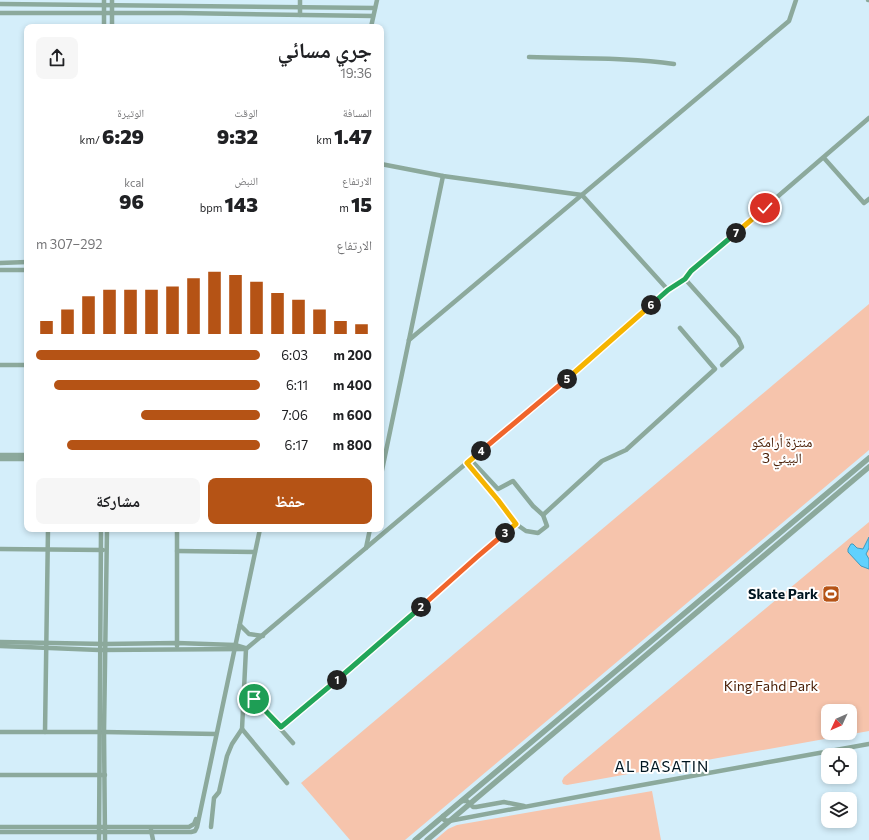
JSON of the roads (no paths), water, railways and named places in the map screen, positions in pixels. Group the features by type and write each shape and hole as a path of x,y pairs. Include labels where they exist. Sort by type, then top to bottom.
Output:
{"street":[{"path":"300,0 300,15"},
{"path":"372,24 377,0"},
{"path":"409,340 789,21 796,0"},
{"path":"0,4 104,2 181,6 375,8"},
{"path":"104,2 104,24"},
{"path":"112,3 112,24"},
{"path":"181,6 181,13"},
{"path":"244,6 244,15"},
{"path":"0,13 181,13 373,16"},
{"path":"529,58 652,60 674,64"},
{"path":"0,646 99,650 105,647 177,643 246,649 471,460 668,290 685,279 691,271 869,118"},
{"path":"824,158 864,203 869,199"},
{"path":"384,165 443,176 582,195 668,290"},
{"path":"384,461 443,176"},
{"path":"0,263 24,262"},
{"path":"0,270 24,270"},
{"path":"685,279 738,338 742,347 722,365"},
{"path":"543,515 602,461 626,450 715,369 680,328"},
{"path":"0,365 24,365"},
{"path":"0,454 24,455"},
{"path":"415,840 869,458"},
{"path":"0,459 24,459"},
{"path":"467,463 516,524 526,531 538,533 547,526 543,515 533,506 512,480 498,489 471,460"},
{"path":"427,840 869,467"},
{"path":"809,508 814,513"},
{"path":"281,727 409,619 477,557 516,524"},
{"path":"45,732 48,532"},
{"path":"99,840 101,532"},
{"path":"105,840 104,732 107,532"},
{"path":"177,532 177,650"},
{"path":"0,827 99,827 105,830 151,833 195,831 259,532"},
{"path":"366,548 369,532"},
{"path":"0,549 107,550"},
{"path":"177,551 256,552"},
{"path":"741,566 746,571"},
{"path":"240,625 249,634 263,636"},
{"path":"664,630 669,636"},
{"path":"0,642 99,644 105,647 177,650 235,647"},
{"path":"46,642 52,648"},
{"path":"212,827 214,798 219,792 227,756 242,729 246,649"},
{"path":"596,688 601,694"},
{"path":"254,699 294,743"},
{"path":"242,729 287,783"},
{"path":"0,732 216,734"},
{"path":"443,816 444,820 449,821 869,744"},
{"path":"507,763 512,768"},
{"path":"0,775 105,775"},
{"path":"461,801 466,800 473,807 504,802 528,806"},
{"path":"0,832 99,833 105,830 151,827 189,827 194,824 199,812"},
{"path":"151,827 151,833 154,840"}],"water":[{"path":"869,537 869,548 866,554 869,559 869,569 861,566 848,552 848,549 851,544 853,544 857,548 863,549"}],"place":[{"name":"Skate Park","path":"831,594"}],"district":[{"name":"AL BASATIN","path":"662,767"}],"park label":[{"name":"منتزة أرامكو البيئي 3","path":"782,450"},
{"name":"King Fahd Park","path":"771,686"}]}
